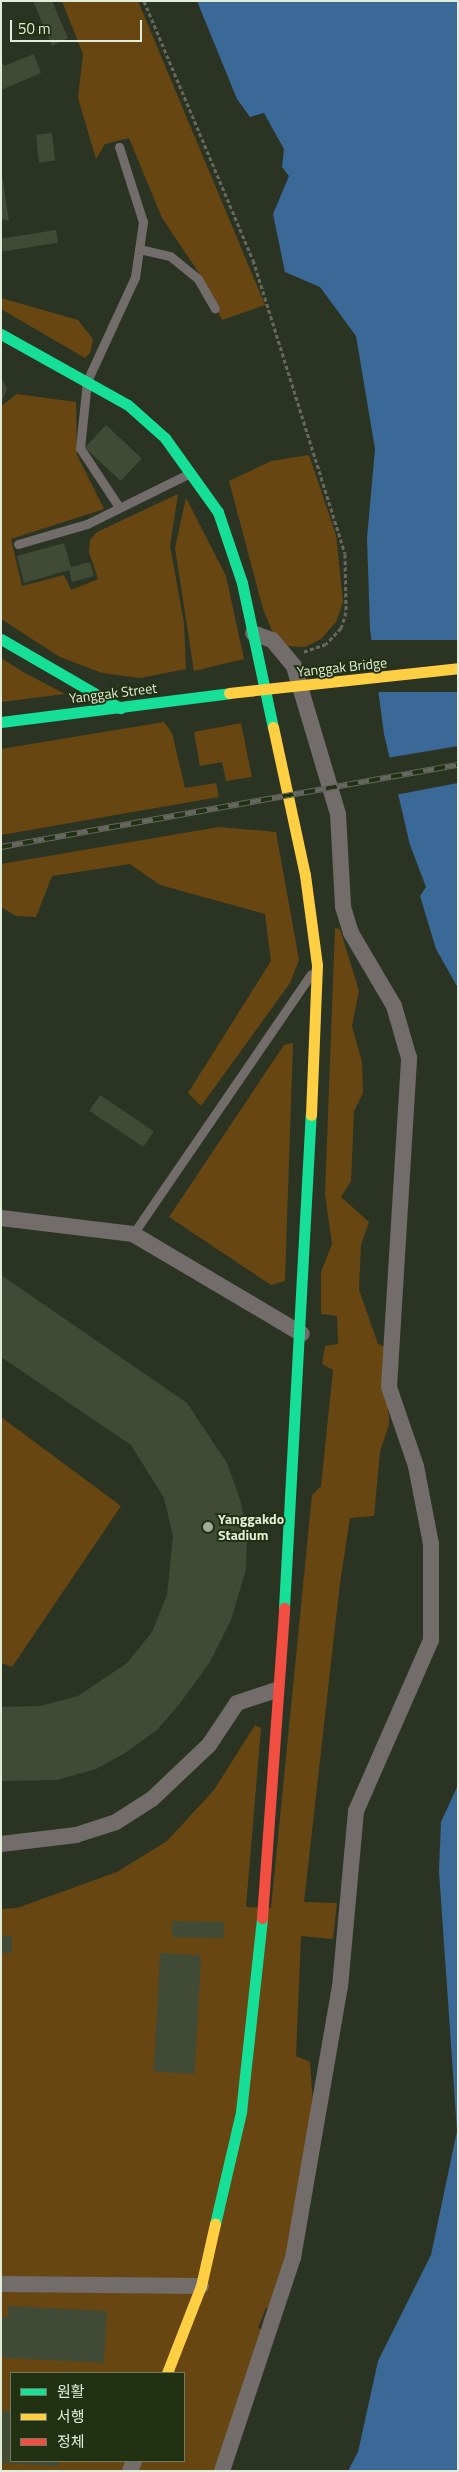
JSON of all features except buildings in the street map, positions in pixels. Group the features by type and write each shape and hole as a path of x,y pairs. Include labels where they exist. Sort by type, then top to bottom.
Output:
{"street":[{"path":"1,334 128,405 165,438 193,472 218,512 242,583 253,633 305,875 317,965 302,1334 276,1690 266,1878 241,2112 200,2286 167,2372"},
{"path":"222,2471 293,2258 340,1987 356,1810 431,1640 430,1544 416,1466 389,1386 409,1058 394,1006 351,934 343,906 338,814 294,666 285,652 253,633"},
{"path":"1,639 120,708"},
{"name":"Yanggak Bridge","path":"229,693 458,668"},
{"name":"Yanggak Street","path":"1,722 229,693"},
{"path":"1,1218 133,1234 302,1334"},
{"path":"1,1844 76,1835 116,1822 152,1799 209,1745 237,1703 276,1690"},
{"path":"1,2284 200,2286"}],"lane":[{"path":"119,147 143,222 135,277 87,381 80,448 119,507"},
{"path":"139,249 170,256 198,279 215,309"},
{"path":"18,544 87,524 193,472"},
{"path":"133,1234 317,965"}],"path":[{"path":"144,1 253,260 344,554 346,612 341,628 326,644 303,652 285,652"}],"shaded area":[{"path":"62,1 138,1 265,305 222,320 199,273 162,218 129,138 105,144 96,159 78,98 83,54"},
{"path":"1,298 78,320 93,339 90,353 85,358 1,309"},
{"path":"17,394 76,402 77,455 104,509 11,539 22,586 64,575 71,590 98,579 89,552 90,540 97,532 178,494 170,546 184,623 186,669 140,678 102,673 60,657 1,619 1,406"},
{"path":"309,455 336,535 343,602 336,622 321,639 305,647 287,646 273,633 263,609 229,481 271,461"},
{"path":"186,498 226,576 244,659 194,671 175,548"},
{"path":"1,658 25,673 65,694 1,702"},
{"path":"164,722 172,733 185,788 216,783 219,797 1,835 1,749"},
{"path":"241,723 252,777 226,781 222,762 200,766 194,732"},
{"path":"219,827 276,832 299,960 290,983 201,1106 188,1093 271,961 265,914 160,885 130,864 52,876 36,917 16,916 1,907 1,864"},
{"path":"335,928 340,929 359,991 352,1026 362,1062 363,1093 354,1111 351,1181 341,1197 369,1222 361,1245 359,1290 378,1344 386,1347 389,1424 380,1452 374,1516 350,1518 340,1583 304,1902 337,1903 333,1939 301,1936 296,2056 310,2062 313,2102 297,2221 272,2310 266,2308 258,2328 264,2330 216,2471 1,2471 1,1909 17,1908 117,1872 167,1841 214,1790 255,1725 261,1728 246,1907 271,1908 312,1495 321,1486 333,1370 322,1364 325,1346 338,1344 337,1316 321,1314 321,1272 332,1244 325,1194"},
{"path":"293,1043 285,1281 271,1285 169,1217 284,1045"},
{"path":"1,1417 121,1506 12,1667 1,1663"}],"water":[{"path":"197,1 458,1 458,988 436,949 420,896 426,887 410,845 384,734 370,629 367,538 375,449 356,336 320,287 285,272 273,214 289,176 282,167 284,149 264,113 250,117 237,99"},
{"path":"458,1785 458,2471 348,2471 358,2452 378,2361 431,2255 457,2131 439,1871 441,1822"}],"pier":[{"path":"369,640 458,640 458,692 369,692"},
{"path":"458,746 458,783 395,795 387,758"}],"railway":[{"path":"1,847 458,765"}],"traffic: fast":[{"path":"1,334 128,405 165,438 218,512 242,583 273,727"},
{"path":"1,639 120,708"},
{"path":"1,722 229,693"},
{"path":"284,1608 311,1115"},
{"path":"215,2224 241,2112 262,1918"}],"traffic: slow":[{"path":"229,693 458,668"},
{"path":"273,727 305,875 317,965 311,1115"},
{"path":"167,2372 201,2286 215,2224"}],"traffic: jam":[{"path":"262,1918 284,1608"}],"place":[{"name":"Yanggakdo Stadium","path":"208,1527"}]}
